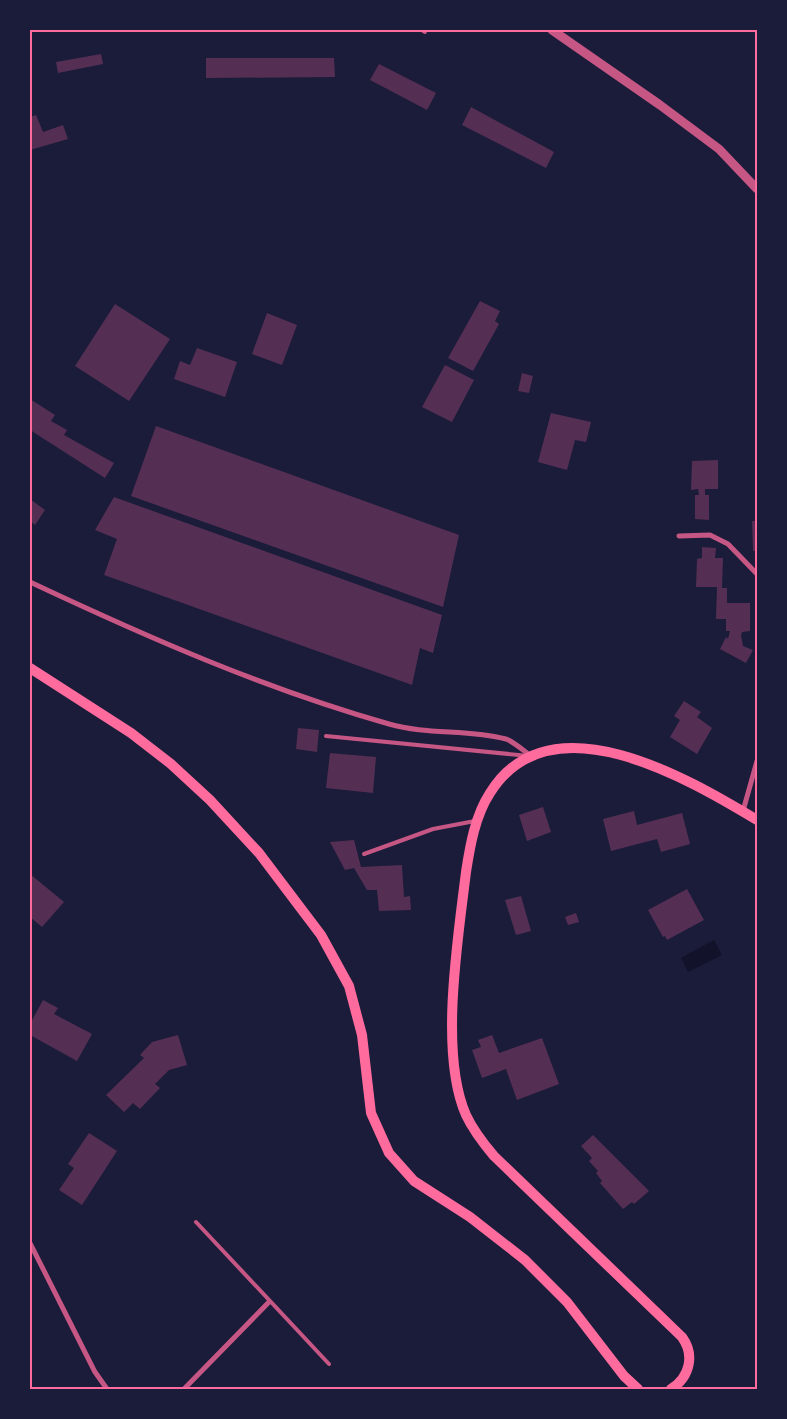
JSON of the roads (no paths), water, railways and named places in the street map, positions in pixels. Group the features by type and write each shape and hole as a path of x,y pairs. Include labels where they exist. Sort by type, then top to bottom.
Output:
{"main road":[{"path":"30,668 130,733 171,764 210,800 259,853 321,935 348,986 362,1036 372,1113 388,1153 414,1181 470,1217 525,1260 566,1302 631,1384 638,1389"},
{"path":"671,1389 683,1379 688,1370 690,1351 682,1337 494,1156 473,1130 465,1113 457,1085 453,1056 454,1006 466,872 478,821 496,783 513,766 531,756 564,747 589,748 635,759 688,782 757,820"}],"street":[{"path":"552,30 660,105 718,149 757,190"},
{"path":"679,536 710,535 728,544 757,574"},
{"path":"30,582 117,623 215,665 324,703 392,725 507,739 531,756"},
{"path":"743,811 757,761"},
{"path":"30,1243 95,1372 107,1389"},
{"path":"184,1389 269,1302"}],"lane":[{"path":"326,736 531,756"},
{"path":"364,854 432,829 478,821"},
{"path":"196,1222 329,1364"}]}
